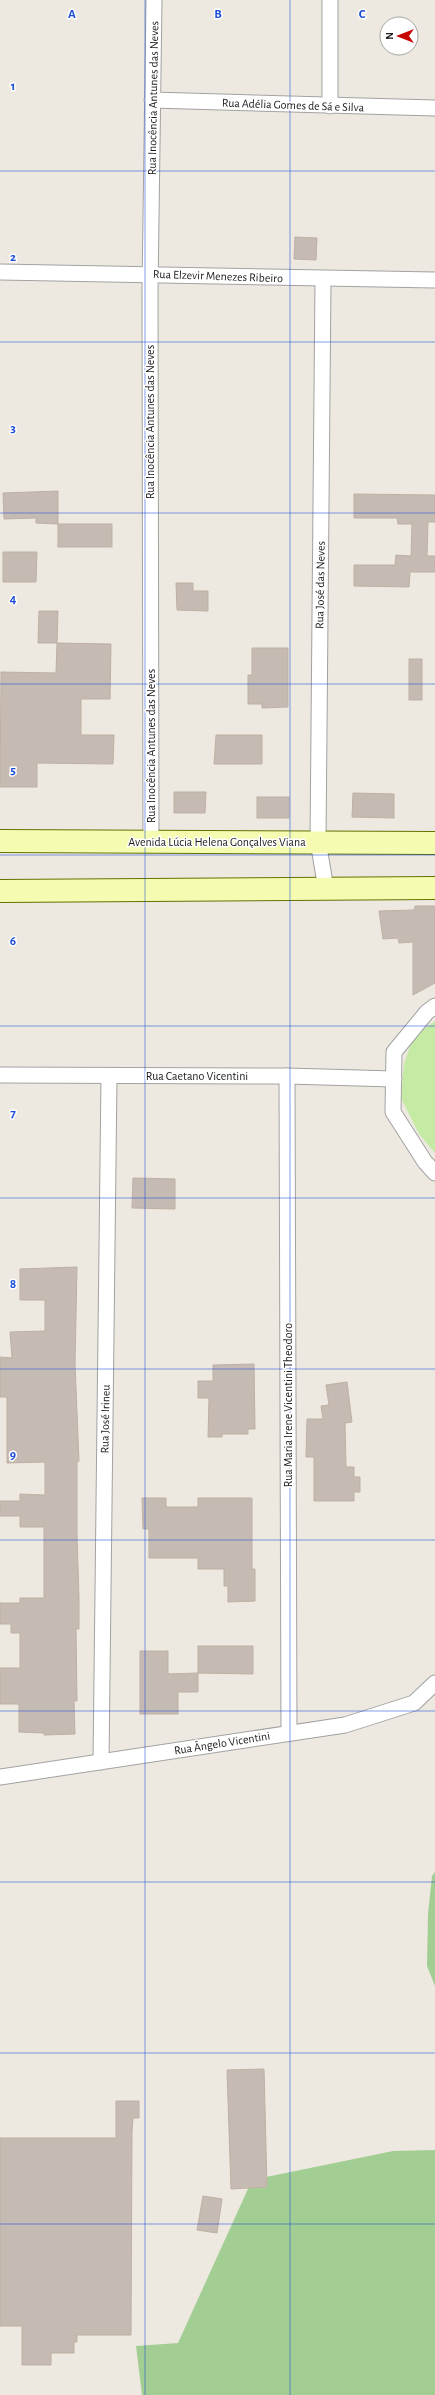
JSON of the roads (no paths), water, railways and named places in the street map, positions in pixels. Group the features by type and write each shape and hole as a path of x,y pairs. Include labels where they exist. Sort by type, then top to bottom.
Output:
{"street":[{"name":"Rua Inocência Antunes das Neves","path":"151,843 150,274 154,0"},
{"path":"330,0 330,106"},
{"name":"Rua Adélia Gomes de Sá e Silva","path":"152,100 435,108"},
{"name":"Rua Elzevir Menezes Ribeiro","path":"0,272 150,274 323,280 435,280"},
{"name":"Rua José das Neves","path":"323,280 318,841 326,889"},
{"name":"Avenida Lúcia Helena Gonçalves Viana","path":"0,841 151,843 318,841 435,843"},
{"path":"0,891 435,888"},
{"path":"435,1006 426,1012 394,1052 393,1112 425,1162 435,1173"},
{"name":"Rua Caetano Vicentini","path":"0,1075 287,1076 394,1079"},
{"name":"Rua José Irineu","path":"101,1762 109,1076"},
{"name":"Rua Maria Irene Vicentini Theodoro","path":"287,1076 289,1733"},
{"name":"Rua Ângelo Vicentini","path":"0,1777 345,1725 414,1703 435,1683"}]}
